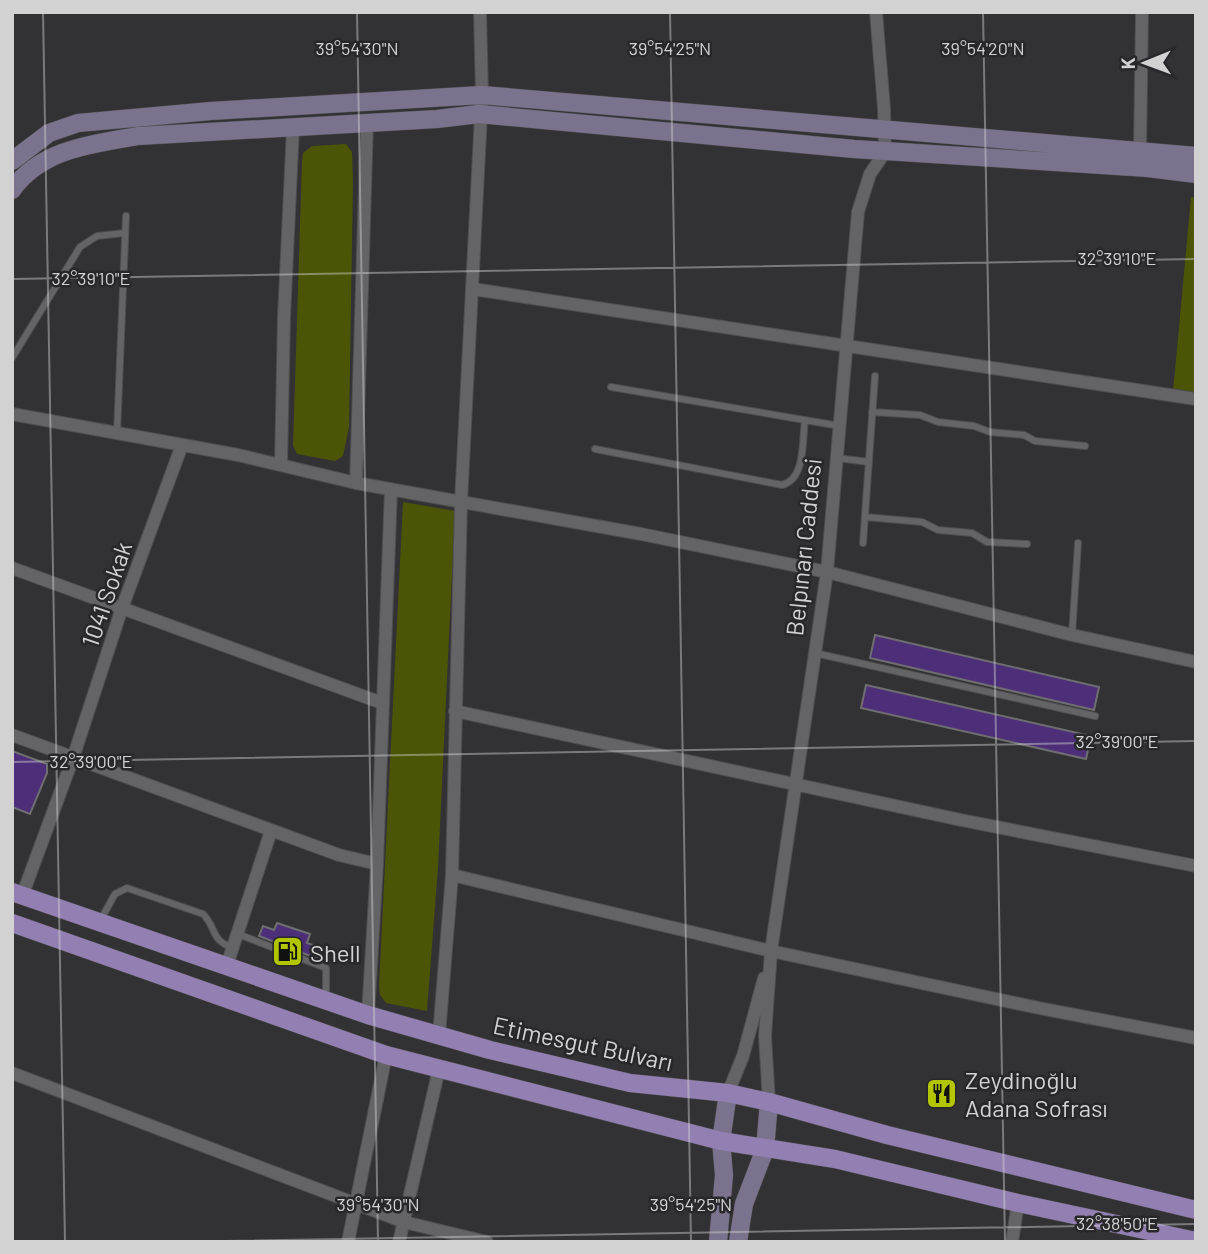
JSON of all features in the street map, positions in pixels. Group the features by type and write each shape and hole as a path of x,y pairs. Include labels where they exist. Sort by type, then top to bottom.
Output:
{"main road":[{"path":"12,161 49,133 78,123 211,111 481,104 885,128 1196,156"},
{"path":"12,190 33,169 52,157 72,148 92,144 138,136 367,123 481,104 885,152 1148,168 1196,174"},
{"name":"Etimesgut Bulvarı","path":"17,894 99,922 230,957 326,1000 490,1050 630,1083 729,1093 769,1102 887,1135 1196,1210"},
{"path":"12,923 386,1055 721,1140 835,1159 1018,1203 1196,1241"},
{"name":"Belpınarı Caddesi","path":"718,1242 724,1175 721,1140 729,1093"},
{"name":"Belpınarı Caddesi","path":"738,1242 744,1204 765,1149 769,1102"}],"street":[{"path":"439,1035 452,876 461,502 481,104 480,12"},
{"path":"876,12 885,152"},
{"path":"1140,151 1142,12"},
{"path":"356,483 367,123"},
{"path":"281,465 284,317 293,128"},
{"name":"Belpınarı Caddesi","path":"769,1102 765,1045 771,951 827,572 858,212 870,174 885,152"},
{"path":"473,289 1196,399"},
{"path":"12,414 182,445 356,483 641,534 827,572 1072,635 1196,662"},
{"name":"1041 Sokak","path":"17,894 73,758 122,608 182,445"},
{"path":"368,1014 377,864 391,489"},
{"path":"12,568 382,703"},
{"path":"455,711 796,785 1196,866"},
{"path":"12,735 271,831 339,855 377,864"},
{"path":"230,957 271,831"},
{"path":"452,876 771,951 1196,1038"},
{"name":"Belpınarı Caddesi","path":"729,1093 743,1056 771,951"},
{"path":"348,1242 386,1055"},
{"path":"398,1242 439,1069"},
{"path":"12,1073 404,1222 487,1242"},
{"path":"1012,1242 1018,1203"}],"lane":[{"path":"117,433 126,216"},
{"path":"12,358 80,247 97,236 125,233"},
{"path":"863,543 875,376"},
{"path":"611,387 840,426"},
{"path":"872,412 920,415 938,422 974,426 990,432 1024,435 1035,441 1085,446"},
{"path":"595,449 782,485 791,482 798,472 805,420"},
{"path":"837,458 869,461"},
{"path":"865,517 917,521 938,530 972,533 987,542 1027,544"},
{"path":"1072,635 1078,543"},
{"path":"815,653 1095,716"},
{"path":"99,922 115,894 122,889 131,889 203,914 230,957"},
{"path":"237,934 326,968 326,1000"}],"green space":[{"path":"346,144 352,152 353,181 349,427 343,456 335,461 297,454 293,446 302,161 303,153 312,146"},
{"path":"1191,197 1196,198 1196,395 1173,392"},
{"path":"403,502 455,511 438,868 427,1011 386,1003 380,995 379,986"}],"building":[{"path":"875,635 1099,687 1094,710 870,658"},
{"path":"866,685 1091,736 1086,759 861,708"},
{"path":"12,751 47,764 47,773 30,814 12,807"},
{"path":"277,923 310,934 307,943 327,950 323,961 259,936 263,926 274,930"}],"place":[{"name":"Shell","path":"287,952"},
{"name":"Zeydinoğlu Adana Sofrası","path":"942,1093"}]}
